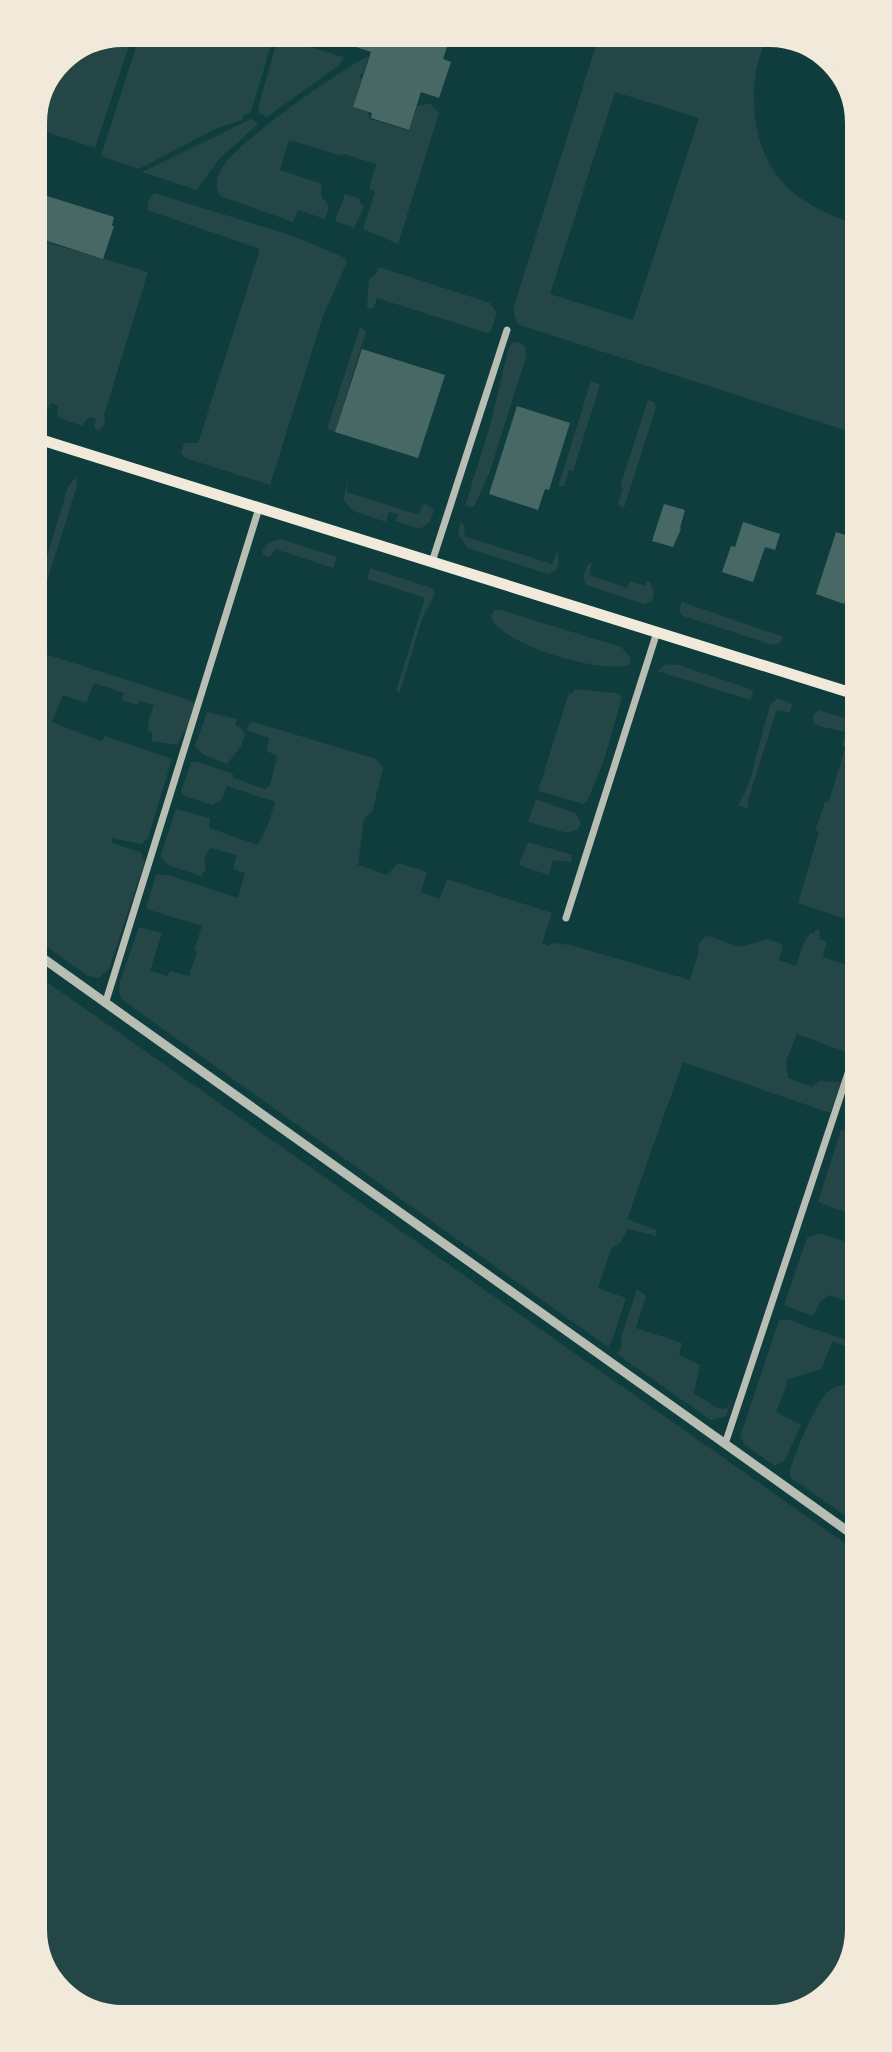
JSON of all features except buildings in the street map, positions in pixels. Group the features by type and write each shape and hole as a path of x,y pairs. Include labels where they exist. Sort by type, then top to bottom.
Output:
{"main road":[{"path":"42,440 850,693"}],"street":[{"path":"432,562 507,330"},
{"path":"106,1001 259,508"},
{"path":"566,918 657,632"},
{"path":"42,957 850,1533"},
{"path":"725,1444 850,1067"}],"shaded area":[{"path":"130,42 95,148 42,131 50,87 70,62 82,53 97,46"},
{"path":"138,42 272,42 251,112 242,120 215,129 139,169 101,156"},
{"path":"277,42 294,42 343,57 338,66 267,117 258,112"},
{"path":"597,42 635,46 653,42 766,42 755,75 754,100 762,147 782,182 797,196 850,222 850,432 517,324 513,309","holes":["615,92 699,118 633,320 550,294"]},
{"path":"369,56 359,78 362,79 353,107 368,112 370,119 409,131 417,106 429,103 439,113 398,244 363,229 375,192 369,189 376,164 344,154 342,156 289,140 280,170 322,184 321,196 329,206 325,219 298,210 293,222 220,196 217,178 231,157 290,108"},
{"path":"251,119 258,122 257,125 219,159 197,190 142,172"},
{"path":"154,193 293,236 345,258 347,262 323,316 270,485 185,458 181,453 184,443 198,443 260,249 147,210 148,201"},
{"path":"345,194 360,199 360,204 364,206 354,228 335,221"},
{"path":"42,241 148,272 104,415 105,424 98,431 94,428 96,419 89,417 82,426 57,417 58,406 51,403 45,414 42,413"},
{"path":"379,267 490,303 497,313 491,331 487,333 377,298 373,309 367,308 369,279"},
{"path":"360,327 366,331 335,432 327,429"},
{"path":"513,342 525,347 526,357 489,474 474,507 465,506 489,429 509,347"},
{"path":"591,381 600,385 573,471 569,470 564,486 558,487"},
{"path":"648,400 654,402 656,407 624,508 618,504 623,488 620,487"},
{"path":"76,477 77,486 42,597 42,573 68,487"},
{"path":"348,479 347,492 419,515 422,505 426,504 434,510 430,522 420,529 395,521 398,514 389,512 386,522 353,511 343,499"},
{"path":"461,521 465,527 464,536 552,564 557,551 559,561 556,570 548,574 468,548 458,534"},
{"path":"280,539 337,557 333,568 275,549 270,557 264,556 262,551 269,543"},
{"path":"592,562 589,575 627,588 630,581 645,586 650,582 654,592 652,601 644,604 586,585 583,578"},
{"path":"370,568 432,588 435,594 422,619 400,692 396,691 425,598 367,579"},
{"path":"682,602 784,637 780,643 773,645 683,616 679,611"},
{"path":"494,610 621,647 630,657 631,664 600,666 555,656 499,628 491,617"},
{"path":"42,653 195,704 189,724 177,745 152,741 152,733 148,731 154,705 140,701 138,705 122,700 124,693 94,683 86,703 63,695 52,722 101,741 105,736 172,759 148,838 141,844 112,838 112,843 140,852 145,861 109,969 99,978 88,976 42,943"},
{"path":"667,664 679,665 753,690 751,700 657,671"},
{"path":"575,689 616,693 622,697 604,760 587,802 583,804 538,791 569,693"},
{"path":"778,698 792,704 790,713 776,712 748,808 738,806 749,783 770,705"},
{"path":"818,710 850,720 850,920 798,903 819,832 815,831 825,802 829,801 845,748 842,746 845,732 819,726 813,722"},
{"path":"207,712 237,719 235,725 245,735 241,746 227,764 204,755 195,746"},
{"path":"254,722 376,759 383,769 372,812 364,819 358,865 387,875 398,863 427,872 421,892 440,899 447,879 552,913 542,943 548,946 552,943 571,945 690,980 698,945 706,935 740,947 768,939 783,945 779,960 796,966 803,945 810,933 816,930 820,931 819,939 827,942 825,958 850,966 850,1054 797,1034 786,1061 788,1078 812,1087 819,1081 841,1082 830,1113 683,1062 627,1219 656,1230 656,1236 628,1229 621,1242 611,1249 598,1288 626,1298 608,1347 121,999 120,981 139,927 162,933 150,971 168,976 170,971 189,976 197,952 194,950 202,926 146,909 156,875 168,875 238,898 245,873 233,869 237,855 210,848 204,860 206,869 201,876 167,865 161,857 176,809 210,818 209,828 258,845 275,802 227,786 221,800 212,805 184,796 181,792 191,762 233,774 233,778 265,789 270,785 277,756 267,751 269,738 247,730"},
{"path":"536,799 575,813 581,822 578,829 568,833 528,822"},
{"path":"528,842 572,855 571,862 553,860 549,875 521,866 519,864"},
{"path":"42,978 850,1547 850,1929 842,1965 818,1993 795,2006 769,2010 118,2010 82,1999 62,1982 46,1955 42,1929"},
{"path":"850,1128 850,1214 818,1202 841,1130"},
{"path":"819,1233 850,1243 845,1267 850,1269 850,1303 829,1295 820,1302 813,1316 784,1305 807,1238"},
{"path":"637,1289 646,1296 636,1328 682,1343 679,1355 700,1365 694,1393 719,1409 727,1408 732,1398 726,1416 711,1420 617,1354 622,1346 621,1338"},
{"path":"779,1320 789,1320 850,1342 850,1348 832,1341 822,1369 786,1380 787,1385 776,1412 801,1425 785,1460 775,1466 745,1445 740,1437"},
{"path":"850,1385 850,1513 847,1517 790,1477 797,1451 819,1404 833,1388"}]}
